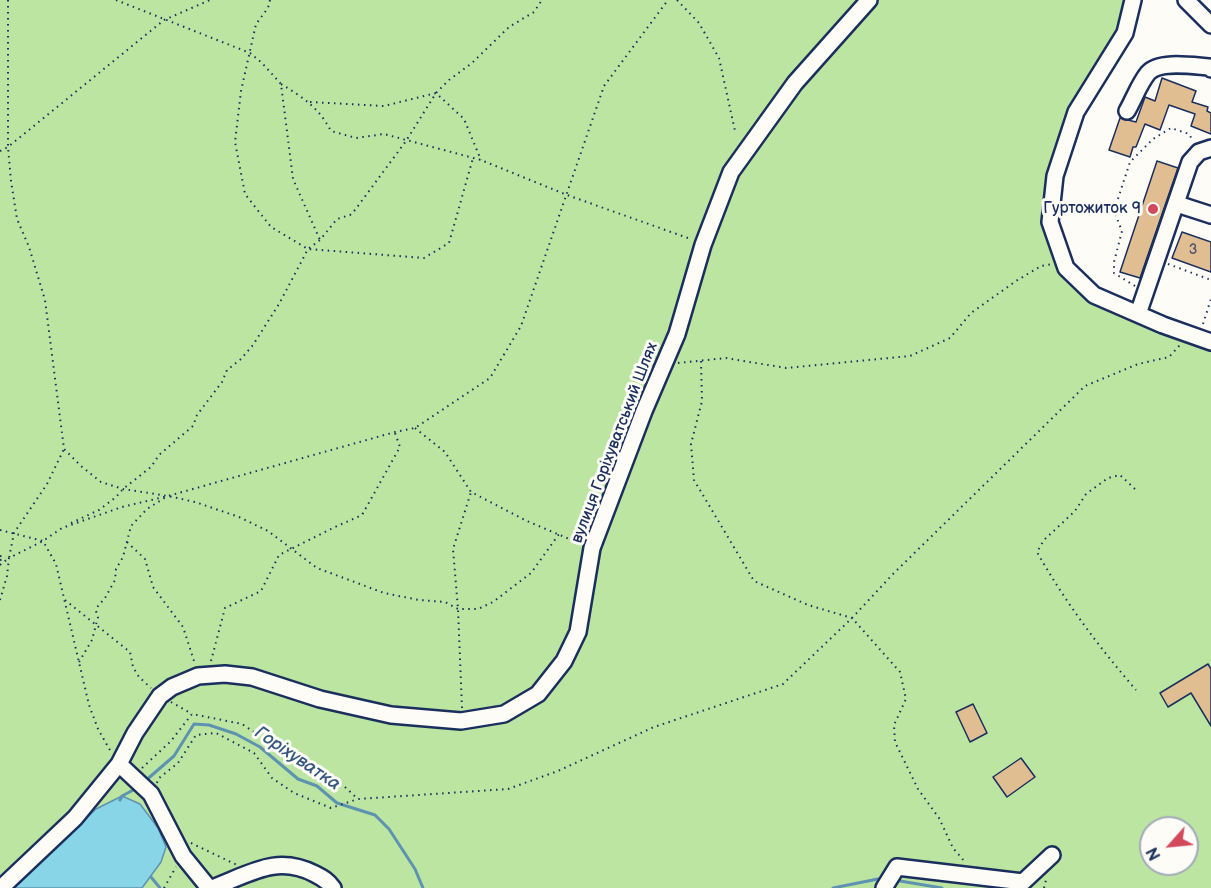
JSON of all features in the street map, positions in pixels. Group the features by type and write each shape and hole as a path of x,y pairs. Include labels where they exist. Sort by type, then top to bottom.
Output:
{"street":[{"name":"вулиця Горіхуватський Шлях","path":"2,888 75,818 119,764 156,693 198,676 225,674 252,677 320,699 391,716 461,721 504,714 538,694 564,661 578,632 592,548 677,334 703,245 730,172 795,83 869,0"},
{"path":"1133,0 1125,33 1076,112 1055,176 1050,222 1066,268 1094,295 1185,332 1206,336"},
{"path":"1186,0 1211,26"},
{"path":"1127,111 1149,71 1162,66 1184,65 1210,68"},
{"path":"1138,314 1190,162 1205,150"},
{"path":"1176,204 1211,215"},
{"path":"119,764 151,794 183,856 211,888 270,866 290,865 309,871 328,881 333,888"},
{"path":"884,888 897,867 1023,882 1052,855"}],"path":[{"path":"0,600 7,576 14,533 48,484 64,449 45,300 29,247 17,219 8,147 8,0"},
{"path":"116,0 164,21 250,53 281,84 310,102 323,116 331,131 356,138 384,134 481,160 567,195 688,238"},
{"path":"0,151 8,147 164,21 210,0"},
{"path":"270,0 268,8 256,24 241,91 235,142 245,194 271,227 309,249 424,258 449,243 473,158"},
{"path":"0,565 62,528 99,510 151,467 159,455 193,426 197,415 222,382 227,370 242,359 253,345 309,249 320,240 337,219 350,215 355,210 406,141 436,93 472,63 509,27 534,12 542,0"},
{"path":"62,528 122,507 415,428 490,378 521,326 604,86 668,0"},
{"path":"677,0 699,23 719,58 735,131"},
{"path":"281,84 293,178 320,240"},
{"path":"310,102 384,106 436,93"},
{"path":"436,93 464,119 481,160"},
{"path":"1146,292 1114,273 1114,262 1122,231 1114,211 1130,162 1153,139 1171,128 1189,134 1205,150"},
{"path":"1157,260 1211,279"},
{"path":"663,365 726,358 786,368 910,356 950,338 971,314 1016,281 1041,266 1064,262"},
{"path":"1206,336 1211,298"},
{"path":"154,801 158,779 177,763 196,735 216,733 254,753 272,778 294,793 332,808 358,799 508,789 558,771 654,727 783,684 1085,386 1138,364 1169,357 1181,344 1185,332"},
{"path":"701,361 702,401 691,444 694,480 754,580 808,605 852,618 900,672 906,699 894,725 895,742 918,789 939,818 953,848 968,865"},
{"path":"415,428 445,452 471,492 527,521 585,545"},
{"path":"211,661 225,608 261,591 279,555 335,526 362,515 399,447 395,432"},
{"path":"64,449 101,482 123,489 195,502 239,517 268,531 317,568 384,593 418,600 445,602 458,609 477,609 493,602 531,573 559,534"},
{"path":"1134,489 1120,475 1108,478 1086,494 1075,511 1044,540 1037,552 1056,587 1097,645 1136,690"},
{"path":"462,711 453,549 471,492"},
{"path":"79,662 92,640 98,606 115,580 116,569 123,557 131,526 147,510 169,496"},
{"path":"0,530 43,541 56,564 88,705 98,729 119,764"},
{"path":"127,542 145,560 153,587 183,627 195,664"},
{"path":"0,556 9,558"},
{"path":"0,560 9,558"},
{"path":"65,600 130,652 133,667 156,693 192,714 242,724 282,751 335,778 358,799"},
{"path":"133,776 171,741 192,714"},
{"path":"191,843 253,873"},
{"path":"164,888 183,856"}],"green space":[{"path":"0,0 1129,0 1121,30 1071,109 1045,221 1093,300 1211,347 1211,888 0,888"}],"water":[{"path":"122,796 140,804 158,828 166,847 161,862 142,888 14,888 96,809"}],"building":[{"path":"1162,78 1196,91 1192,102 1208,107 1207,111 1211,113 1211,134 1191,126 1195,114 1169,105 1160,130 1145,124 1130,157 1109,150 1120,118 1136,122 1145,97 1155,101"},
{"name":"Гуртожиток 9","path":"1157,161 1178,168 1140,278 1120,272"},
{"path":"1182,232 1211,242 1211,272 1172,258"},
{"path":"1208,664 1211,669 1211,726 1191,693 1168,707 1160,693"},
{"path":"973,704 987,733 970,742 956,712"},
{"path":"1021,758 1035,777 1007,797 993,777"}],"waterway":[{"name":"Горіхуватка","path":"144,782 174,756 194,724 209,725 236,734 260,747 298,779 317,786 337,803 375,815 389,829 415,869 423,888"},
{"name":"Горіхуватка","path":"120,800 122,796 137,788"},
{"path":"151,877 160,888"},
{"name":"Горіхуватка","path":"833,888 878,879"},
{"name":"Горіхуватка","path":"894,880 942,888"}],"place":[{"name":"Гуртожиток 9","path":"1153,209"}]}
